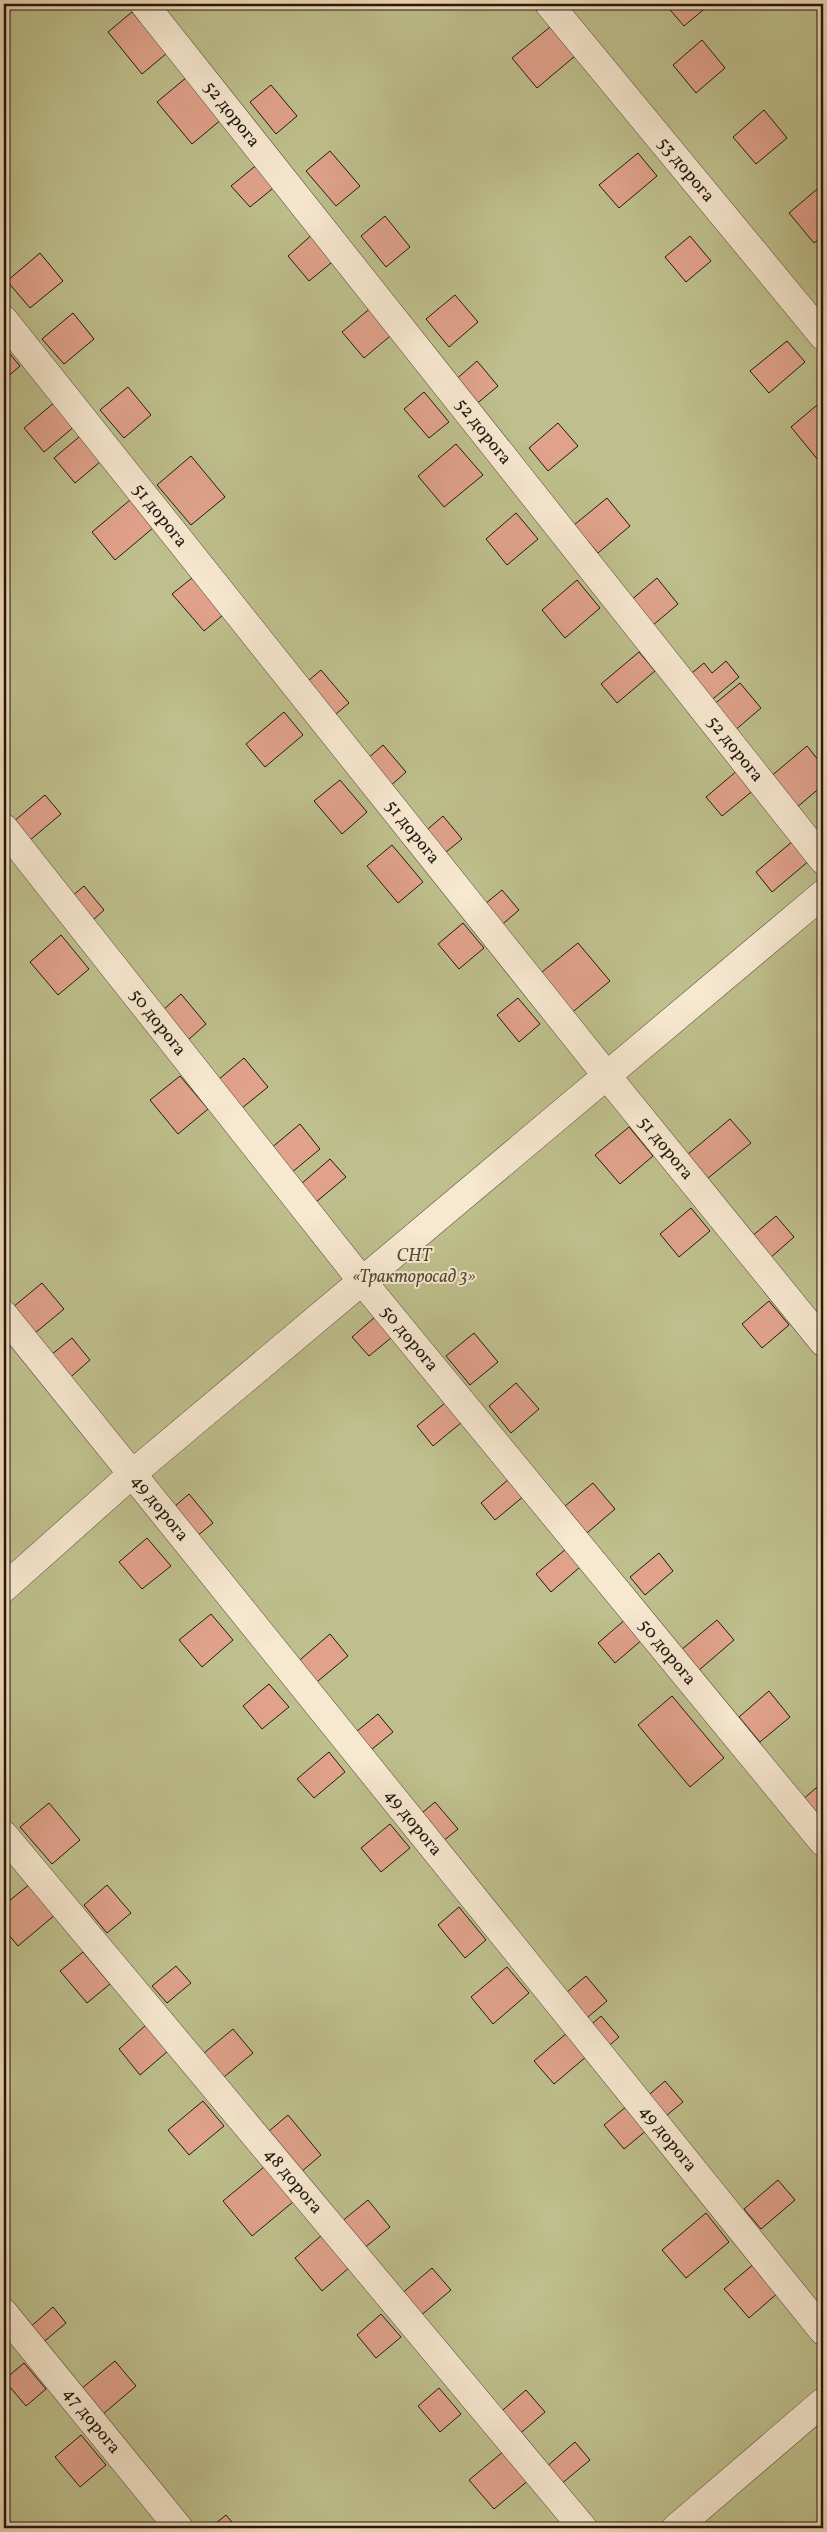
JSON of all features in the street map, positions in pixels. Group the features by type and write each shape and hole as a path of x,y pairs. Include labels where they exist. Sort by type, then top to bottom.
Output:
{"street":[{"name":"52 дорога","path":"144,4 823,860"},
{"name":"53 дорога","path":"549,4 823,336"},
{"name":"51 дорога","path":"4,320 607,1076 823,1342"},
{"name":"50 дорога","path":"4,828 362,1281 823,1842"},
{"path":"4,1588 132,1474 823,894"},
{"name":"49 дорога","path":"4,1315 823,2331"},
{"name":"48 дорога","path":"4,1835 583,2528"},
{"name":"47 дорога","path":"4,2313 180,2528"},
{"path":"676,2528 823,2402"}],"green space":[{"name":"СНТ «Тракторосад 3»","path":"4,4 823,4 823,2528 4,2528"}],"building":[{"path":"665,4 707,4 709,5 684,26"},
{"path":"132,12 167,53 142,74 108,32"},
{"path":"550,27 575,56 537,88 512,58"},
{"path":"702,40 725,68 696,93 673,65"},
{"path":"187,77 222,119 192,144 157,102"},
{"path":"271,85 297,116 276,134 250,102"},
{"path":"764,110 787,138 756,164 733,137"},
{"path":"330,151 360,186 336,206 306,171"},
{"path":"638,153 657,176 619,208 599,185"},
{"path":"259,163 277,185 250,207 231,186"},
{"path":"823,184 823,235 814,243 789,213"},
{"path":"385,216 410,247 386,267 361,236"},
{"path":"314,233 336,259 309,281 288,256"},
{"path":"690,236 711,261 686,282 665,257"},
{"path":"40,253 63,281 30,308 7,281"},
{"path":"455,295 478,322 449,347 426,319"},
{"path":"373,306 395,332 364,358 342,332"},
{"path":"73,313 94,339 64,364 42,339"},
{"path":"787,341 805,362 769,393 750,371"},
{"path":"4,347 20,366 4,380"},
{"path":"477,361 498,386 474,406 453,382"},
{"path":"128,387 151,415 124,438 100,410"},
{"path":"424,392 449,422 429,438 404,409"},
{"path":"823,400 823,466 791,427"},
{"path":"55,402 75,426 44,452 24,428"},
{"path":"558,423 578,446 548,471 529,448"},
{"path":"85,432 106,457 75,483 54,458"},
{"path":"456,444 483,475 444,507 418,476"},
{"path":"191,456 225,497 191,525 157,485"},
{"path":"607,498 630,526 598,553 574,525"},
{"path":"130,500 153,528 115,560 92,532"},
{"path":"516,513 538,539 507,565 486,539"},
{"path":"192,578 223,615 204,631 172,594"},
{"path":"657,578 678,604 652,626 630,601"},
{"path":"577,580 600,608 565,638 542,610"},
{"path":"639,652 655,671 617,703 601,684"},
{"path":"726,661 739,677 708,703 687,677 704,663 712,673"},
{"path":"321,670 349,703 330,719 302,686"},
{"path":"740,683 761,708 733,732 712,706"},
{"path":"284,712 303,735 265,767 246,744"},
{"path":"383,745 406,772 388,788 365,761"},
{"path":"807,746 823,766 823,785 795,809 769,778"},
{"path":"738,770 755,789 722,816 706,797"},
{"path":"340,780 367,812 342,834 314,801"},
{"path":"45,795 61,814 29,841 13,822"},
{"path":"443,816 462,839 440,857 421,835"},
{"path":"793,841 810,860 772,892 756,872"},
{"path":"392,845 423,882 398,903 367,866"},
{"path":"84,886 104,910 92,921 71,897"},
{"path":"502,890 519,910 497,929 480,908"},
{"path":"463,923 484,948 459,969 438,944"},
{"path":"61,935 89,969 58,995 30,962"},
{"path":"578,943 610,981 569,1015 537,976"},
{"path":"181,994 206,1024 188,1040 163,1010"},
{"path":"518,998 540,1024 519,1042 497,1015"},
{"path":"244,1058 268,1087 242,1108 218,1080"},
{"path":"180,1076 208,1109 178,1134 150,1100"},
{"path":"730,1119 751,1143 707,1179 687,1155"},
{"path":"300,1124 320,1149 291,1173 270,1149"},
{"path":"629,1127 653,1156 620,1184 595,1155"},
{"path":"330,1159 346,1177 316,1202 301,1184"},
{"path":"691,1208 710,1231 679,1257 660,1234"},
{"path":"776,1216 794,1237 769,1259 751,1237"},
{"path":"42,1283 64,1309 29,1338 7,1312"},
{"path":"769,1301 789,1325 762,1348 742,1324"},
{"path":"375,1317 392,1337 369,1356 352,1337"},
{"path":"474,1333 498,1362 470,1385 446,1356"},
{"path":"72,1338 90,1360 65,1382 46,1359"},
{"path":"516,1383 539,1409 511,1433 489,1406"},
{"path":"445,1403 462,1422 433,1446 417,1426"},
{"path":"509,1479 524,1496 495,1520 481,1503"},
{"path":"593,1483 615,1509 587,1533 565,1506"},
{"path":"189,1494 213,1523 191,1541 167,1513"},
{"path":"147,1538 171,1566 142,1589 119,1562"},
{"path":"566,1549 580,1567 551,1592 536,1574"},
{"path":"659,1553 673,1571 645,1595 630,1577"},
{"path":"211,1614 233,1640 202,1667 179,1640"},
{"path":"626,1619 643,1639 615,1663 598,1643"},
{"path":"717,1620 734,1640 698,1671 681,1650"},
{"path":"330,1634 348,1656 312,1686 294,1665"},
{"path":"269,1684 289,1707 262,1729 243,1706"},
{"path":"769,1691 790,1717 760,1742 739,1717"},
{"path":"672,1696 724,1758 690,1787 638,1725"},
{"path":"378,1714 393,1732 366,1754 351,1736"},
{"path":"329,1752 345,1772 314,1798 297,1779"},
{"path":"823,1782 823,1816 819,1820 802,1800"},
{"path":"435,1802 458,1829 438,1845 416,1818"},
{"path":"49,1803 80,1840 52,1864 20,1827"},
{"path":"390,1824 410,1848 381,1872 361,1848"},
{"path":"30,1884 56,1914 18,1946 4,1929 4,1905"},
{"path":"107,1885 131,1913 107,1933 84,1905"},
{"path":"459,1907 486,1940 465,1958 438,1925"},
{"path":"83,1952 110,1984 87,2003 60,1971"},
{"path":"176,1966 191,1983 167,2003 152,1986"},
{"path":"507,1967 529,1993 493,2024 471,1997"},
{"path":"586,1976 607,2001 582,2022 561,1997"},
{"path":"601,2016 619,2037 604,2050 586,2029"},
{"path":"146,2025 168,2051 140,2075 119,2049"},
{"path":"233,2029 253,2053 224,2077 204,2053"},
{"path":"567,2033 587,2056 554,2084 534,2061"},
{"path":"665,2081 683,2102 661,2120 644,2099"},
{"path":"203,2101 224,2126 189,2155 168,2130"},
{"path":"627,2106 647,2130 624,2149 604,2125"},
{"path":"288,2115 321,2155 301,2172 268,2132"},
{"path":"264,2167 293,2202 252,2236 223,2201"},
{"path":"778,2180 795,2200 761,2229 744,2209"},
{"path":"368,2200 390,2227 363,2249 341,2222"},
{"path":"706,2213 729,2242 686,2278 662,2250"},
{"path":"322,2235 350,2267 322,2291 295,2258"},
{"path":"755,2263 779,2292 749,2318 724,2289"},
{"path":"432,2268 451,2290 419,2317 400,2295"},
{"path":"53,2307 66,2323 40,2345 27,2330"},
{"path":"381,2314 401,2337 376,2358 357,2335"},
{"path":"115,2361 136,2386 102,2415 81,2389"},
{"path":"24,2363 46,2389 26,2406 4,2380"},
{"path":"439,2388 461,2414 440,2432 418,2406"},
{"path":"526,2390 545,2412 516,2437 497,2415"},
{"path":"81,2435 106,2465 80,2487 55,2457"},
{"path":"575,2442 590,2460 560,2485 545,2468"},
{"path":"504,2451 529,2480 494,2509 469,2480"},
{"path":"226,2515 237,2528 210,2528"}]}
